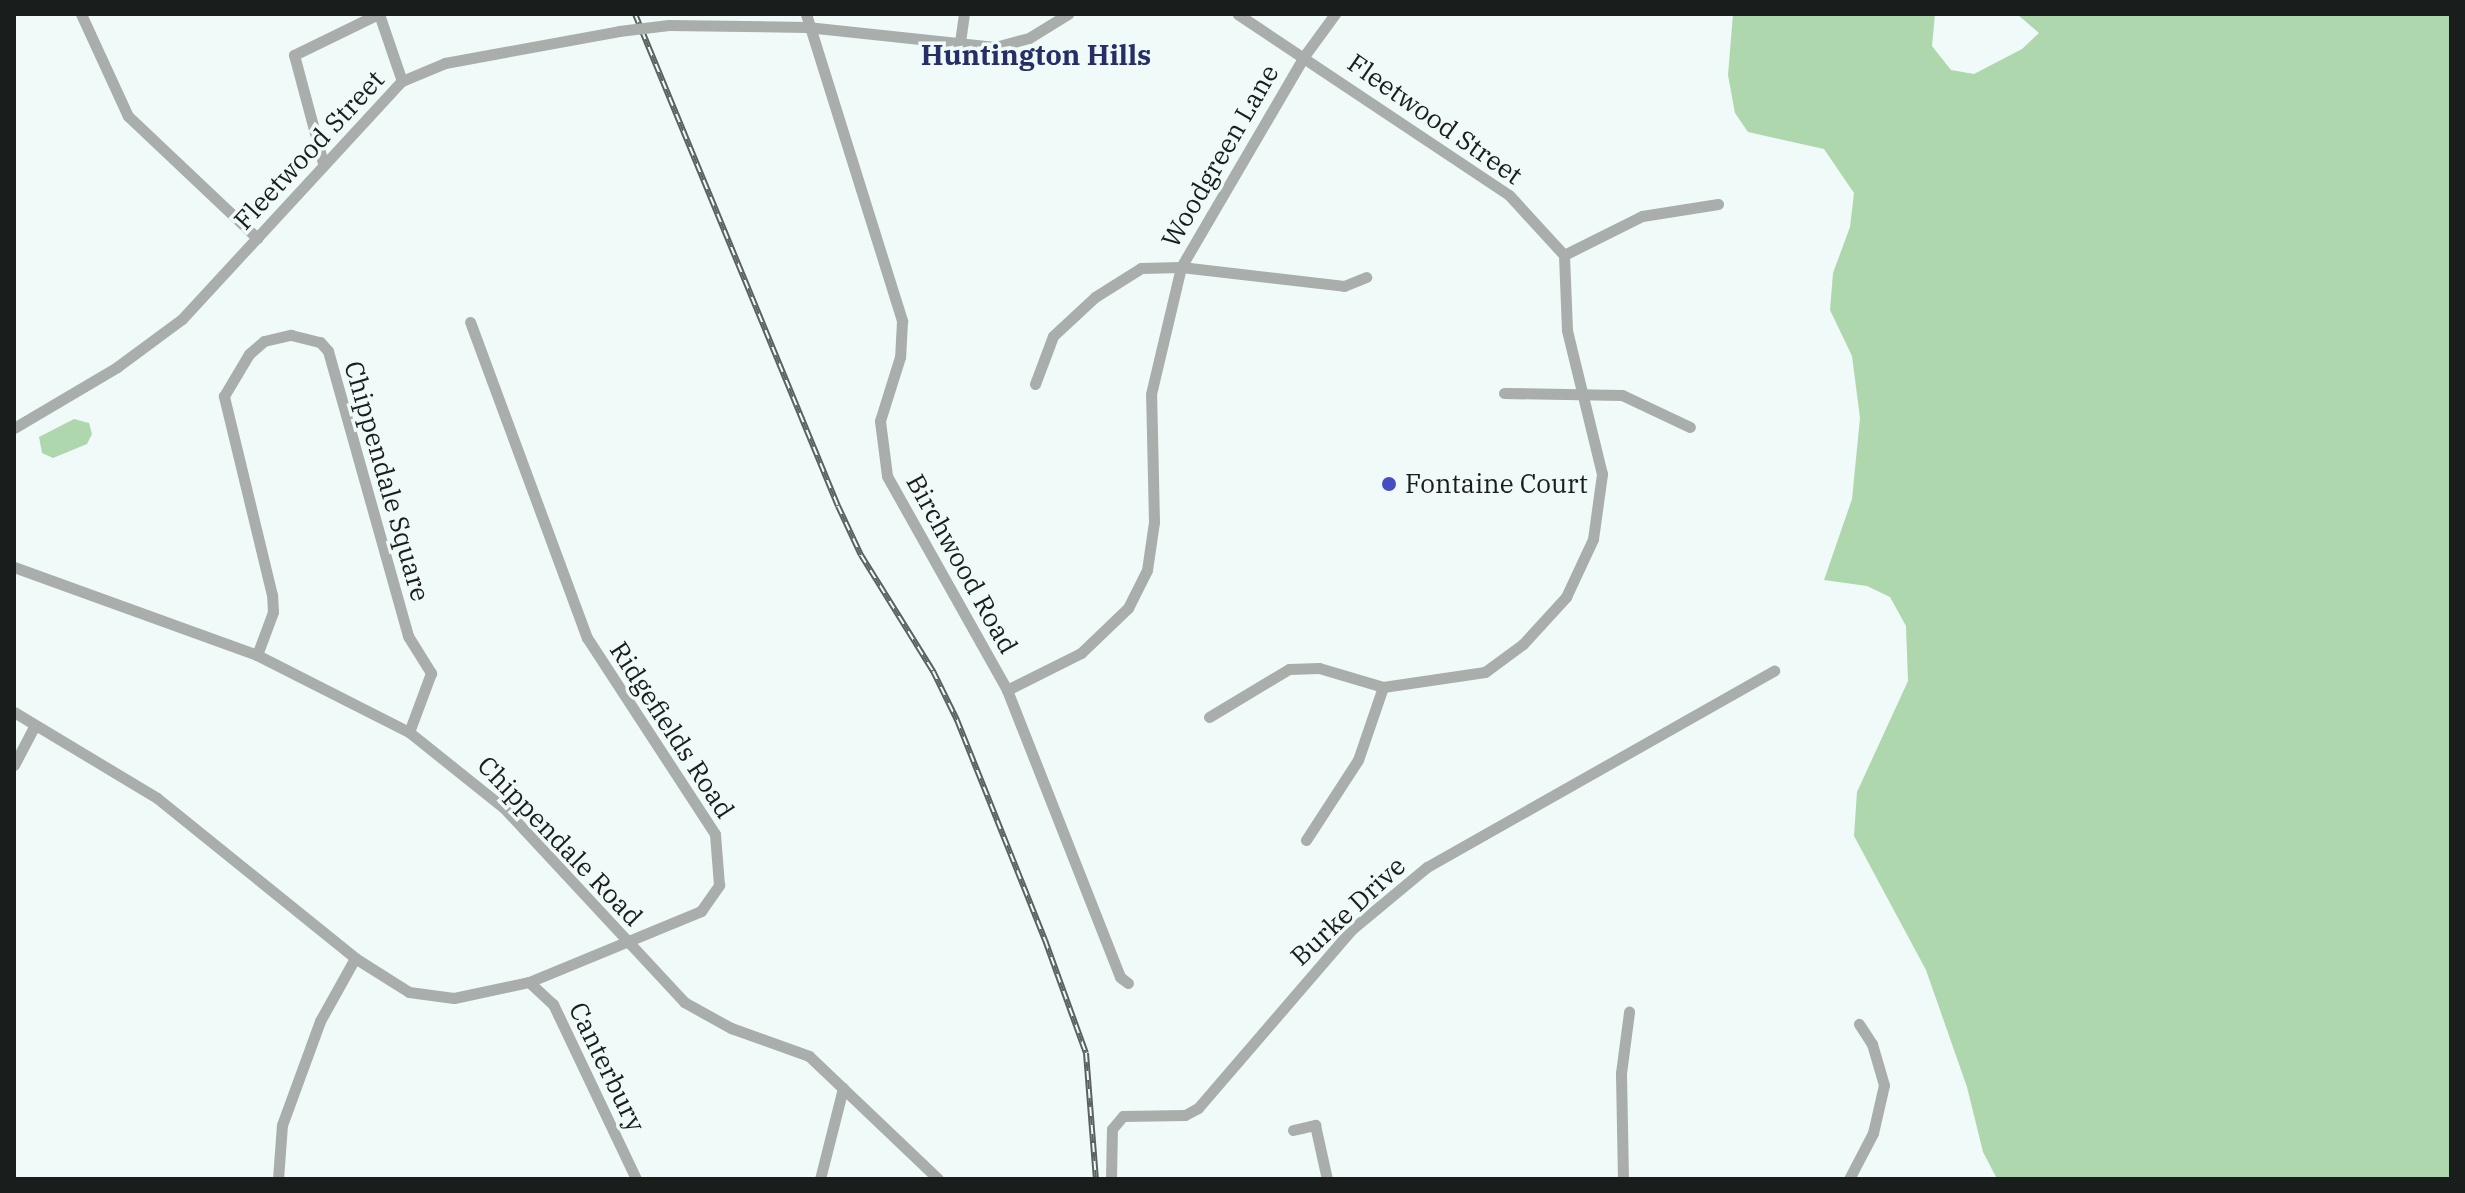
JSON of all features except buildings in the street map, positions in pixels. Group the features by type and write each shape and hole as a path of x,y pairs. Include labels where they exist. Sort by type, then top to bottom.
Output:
{"street":[{"path":"81,14 128,116 257,238"},
{"path":"323,163 294,55 379,14 402,81"},
{"path":"960,42 964,14"},
{"name":"Fleetwood Street","path":"14,427 146,347 182,319 402,81 445,63 619,31 669,25 687,18 806,20 995,47 1029,38 1068,14"},
{"name":"Fleetwood Street","path":"1238,14 1305,55 1509,195 1564,255"},
{"name":"Woodgreen Lane","path":"1007,690 1081,653 1128,608 1147,570 1154,522 1151,394 1181,267 1305,55 1335,14"},
{"name":"Birchwood Road","path":"806,20 902,321 900,357 880,421 887,476 1007,690 1120,977 1128,983"},
{"path":"1209,717 1289,669 1319,668 1383,687 1485,672 1523,644 1566,597 1593,539 1602,474 1585,393 1567,330 1564,255 1642,216 1718,204"},
{"path":"1035,384 1053,336 1095,297 1141,268 1181,267 1344,286 1366,277"},
{"name":"Ridgefields Road","path":"14,712 157,798 383,979 424,996 454,998 529,982 701,911 719,885 720,853 690,788 587,638 470,322"},
{"name":"Chippendale Square","path":"257,655 273,612 272,595 224,396 249,354 264,341 291,335 320,342 328,351 408,636 431,673 409,732"},
{"path":"1504,393 1622,395 1690,427"},
{"name":"Chippendale Road","path":"14,567 257,655 409,732 504,808 698,1012 809,1056 938,1179"},
{"name":"Burke Drive","path":"1111,1179 1112,1129 1123,1116 1185,1115 1198,1108 1351,930 1427,867 1774,671"},
{"path":"1306,840 1358,760 1383,687"},
{"path":"14,765 35,725"},
{"path":"278,1179 282,1125 320,1021 355,958"},
{"name":"Canterbury","path":"529,982 553,1004 636,1179"},
{"path":"1623,1179 1621,1073 1629,1012"},
{"path":"1849,1179 1873,1133 1884,1085 1872,1044 1859,1024"},
{"path":"820,1179 843,1088"},
{"path":"1293,1130 1315,1125 1327,1179"}],"green space":[{"path":"1733,14 1935,14 1932,46 1951,70 1974,74 2022,49 2039,33 2017,14 2451,14 2451,1179 1997,1179 1983,1152 1967,1087 1926,970 1854,836 1857,792 1908,681 1906,626 1890,597 1867,586 1824,580 1852,499 1860,418 1852,356 1830,310 1833,273 1850,227 1854,193 1824,149 1748,132 1735,113 1728,75"},
{"path":"74,419 89,423 92,434 87,444 53,458 42,453 39,437"}],"railway":[{"path":"635,14 838,506 861,555 933,671 957,720 1045,940 1086,1053 1096,1179"}],"place":[{"name":"Fontaine Court","path":"1389,484"}],"district":[{"name":"Huntington Hills","path":"1036,55"}]}
